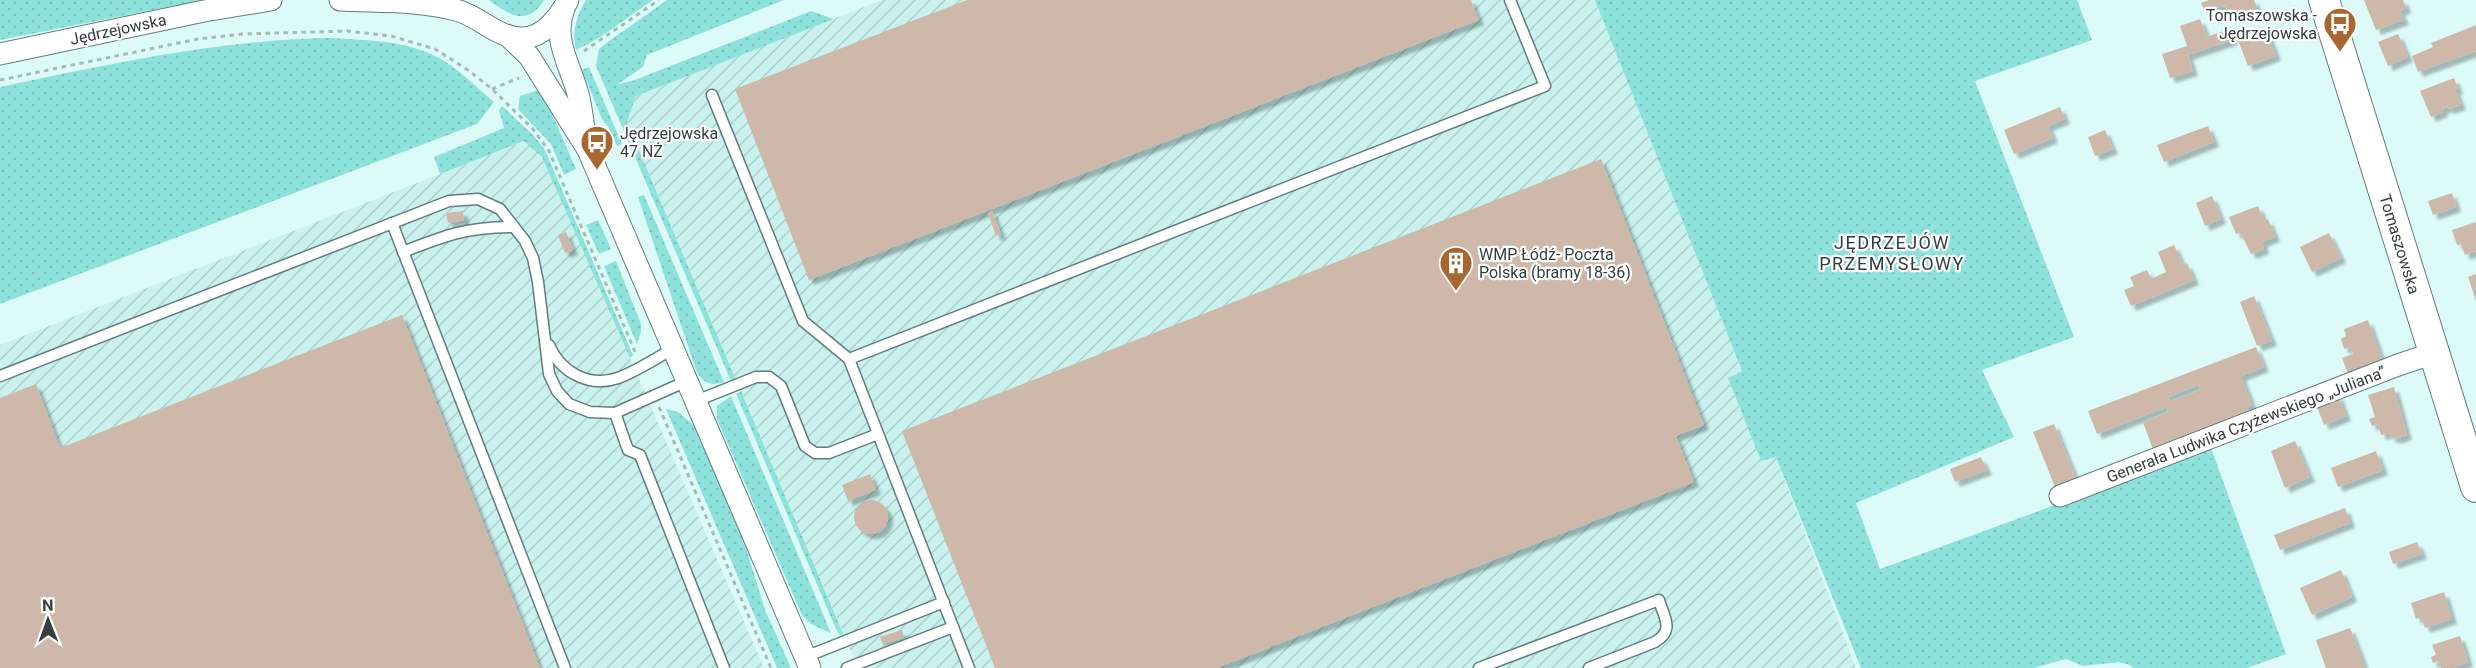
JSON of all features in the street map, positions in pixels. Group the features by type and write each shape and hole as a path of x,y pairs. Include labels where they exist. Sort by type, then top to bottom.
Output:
{"street":[{"name":"Jędrzejowska","path":"0,54 204,11 271,0"},
{"path":"340,0 411,3 446,8 466,7 508,36 530,56 588,150 808,662"},
{"name":"Tomaszowska","path":"2324,0 2476,487"},
{"path":"508,36 523,38 543,31 566,1"},
{"path":"566,1 558,33 578,94 588,150"},
{"name":"Generała Ludwika Czyżewskiego „Juliana”","path":"2060,496 2434,353"}],"lane":[{"path":"849,359 1545,86 1510,0"},
{"path":"712,94 803,321 849,359 969,668"},
{"path":"0,376 449,201 478,199 500,209 533,258 549,374 556,392 569,404 590,412 615,413 687,381"},
{"path":"392,223 565,668"},
{"path":"403,252 467,229 514,227"},
{"path":"545,336 552,352 564,369 582,378 600,381 618,378 673,349"},
{"path":"696,401 756,378 770,377 780,386 805,446 815,453 829,453 878,434"},
{"path":"615,413 628,450 640,455 724,668"},
{"path":"1479,668 1659,600 1668,625 1664,637 1589,668"},
{"path":"808,662 944,603"},
{"path":"847,668 953,627"}],"path":[{"path":"585,51 659,0"},
{"path":"492,89 523,76"}],"shaded area":[{"path":"0,0 203,0 0,40"},
{"path":"489,0 544,0 531,14 518,16"},
{"path":"586,0 653,0 599,38 576,50 574,37 576,24"},
{"path":"667,0 784,0 647,55 643,67 618,84 632,81 811,11 834,19 636,96 627,122 736,380 731,381 596,66 599,49"},
{"path":"882,0 1595,0 1742,371 1728,378 1761,461 1776,457 1856,668 858,668 627,122 636,96"},
{"path":"1595,0 2077,0 2092,40 1975,81 2074,337 1982,370 2014,437 1856,503 1880,569 2211,448 2286,654 2247,668 2133,668 2119,662 2083,666 2066,659 2034,668 1861,668 1776,457 1761,461 1728,378 1742,371"},
{"path":"328,38 399,44 426,52 454,68 494,102 477,124 0,304 0,87 204,48"},
{"path":"589,67 622,144 617,146 602,119 582,70"},
{"path":"541,89 576,169 564,175 551,144 518,109 520,96"},
{"path":"502,106 534,136 545,150 633,355 630,358 542,157 524,141 440,174 434,157 504,128 499,110"},
{"path":"525,141 543,157 764,668 0,668 0,345"},
{"path":"644,195 724,382 715,384 707,382 696,370 638,197"},
{"path":"598,220 611,249 599,254 586,225"},
{"path":"616,261 641,324 637,344 604,266"},
{"path":"741,391 844,636 836,629 736,394"},
{"path":"731,396 831,633 811,624 802,615 717,419 717,406"},
{"path":"666,409 678,412 696,427 743,538 765,610 791,668 777,668"}],"building":[{"path":"967,0 1471,0 1479,20 809,280 735,89"},
{"path":"2209,0 2254,0 2257,8 2235,16 2233,9 2227,11 2225,5 2205,12 2201,3"},
{"path":"2364,0 2403,0 2406,8 2400,11 2404,20 2376,30"},
{"path":"2200,19 2207,37 2229,29 2233,40 2188,55 2193,71 2170,78 2162,54 2187,46 2180,26"},
{"path":"2476,25 2476,51 2418,72 2412,56 2433,47 2431,43"},
{"path":"2266,29 2276,56 2248,66 2238,40"},
{"path":"2398,34 2408,57 2388,66 2378,42"},
{"path":"2454,78 2458,89 2455,90 2461,105 2442,109 2443,112 2431,117 2420,91"},
{"path":"2060,107 2065,119 2048,126 2053,138 2014,154 2004,130"},
{"path":"2208,126 2214,142 2164,162 2157,145"},
{"path":"2105,130 2113,149 2095,156 2088,137"},
{"name":"WMP Łódź- Poczta Polska (bramy 18-36)","path":"1601,159 1704,425 1676,436 1694,482 1217,668 995,668 902,431"},
{"path":"2452,193 2456,207 2433,215 2428,201"},
{"path":"2212,196 2221,219 2205,226 2196,203"},
{"path":"2258,206 2264,221 2268,219 2275,237 2262,242 2264,249 2251,254 2240,232 2236,234 2229,217"},
{"path":"463,211 464,220 448,223 446,213"},
{"path":"992,211 1001,234 996,236 988,213"},
{"path":"2476,222 2476,251 2465,255 2461,244 2457,245 2452,230"},
{"path":"566,232 573,250 565,253 558,235"},
{"path":"2329,233 2341,258 2312,272 2300,247"},
{"path":"2174,245 2183,265 2187,263 2194,280 2131,306 2124,290 2134,286 2130,277 2147,270 2151,279 2166,272 2158,252"},
{"path":"2476,274 2476,301 2468,277"},
{"path":"2254,296 2272,341 2257,346 2240,302"},
{"path":"402,315 540,668 0,668 0,398 36,384 60,448"},
{"path":"2368,320 2384,366 2350,379 2342,358 2353,354 2350,347 2344,349 2341,339 2346,336 2344,329"},
{"path":"2256,347 2264,367 2241,376 2252,405 2247,408 2251,420 2155,455 2143,422 2168,412 2166,407 2097,434 2088,411","holes":["2198,385 2200,390 2170,401 2168,397"]},
{"path":"2394,387 2407,435 2395,439 2395,437 2391,438 2390,433 2381,435 2378,424 2372,426 2369,419 2375,417 2368,395"},
{"path":"2338,395 2346,416 2324,425 2316,404"},
{"path":"2054,424 2076,479 2055,487 2033,432"},
{"path":"2295,441 2310,477 2285,488 2271,451"},
{"path":"2376,451 2383,470 2338,487 2331,468"},
{"path":"1981,457 1987,470 1955,482 1950,469"},
{"path":"870,474 876,490 848,501 842,485"},
{"path":"871,500 883,505 888,517 883,529 871,534 859,529 854,517 859,505"},
{"path":"2345,508 2350,523 2280,550 2274,535"},
{"path":"2417,542 2422,554 2393,564 2389,552"},
{"path":"2341,570 2352,597 2312,615 2300,588"},
{"path":"2444,592 2452,619 2425,628 2421,617 2416,619 2411,603"},
{"path":"2350,628 2365,668 2326,668 2316,640"},
{"path":"902,630 904,637 883,645 880,637"},
{"path":"2460,636 2468,662 2453,668 2441,668 2438,661 2433,663 2431,657 2436,655 2432,645"}],"place":[{"name":"Tomaszowska - Jędrzejowska","path":"2340,53"},
{"name":"Jędrzejowska 47 NŻ","path":"597,171"},
{"name":"WMP Łódź- Poczta Polska (bramy 18-36)","path":"1456,292"}],"district":[{"name":"JĘDRZEJÓW PRZEMYSŁOWY","path":"1892,253"}]}
